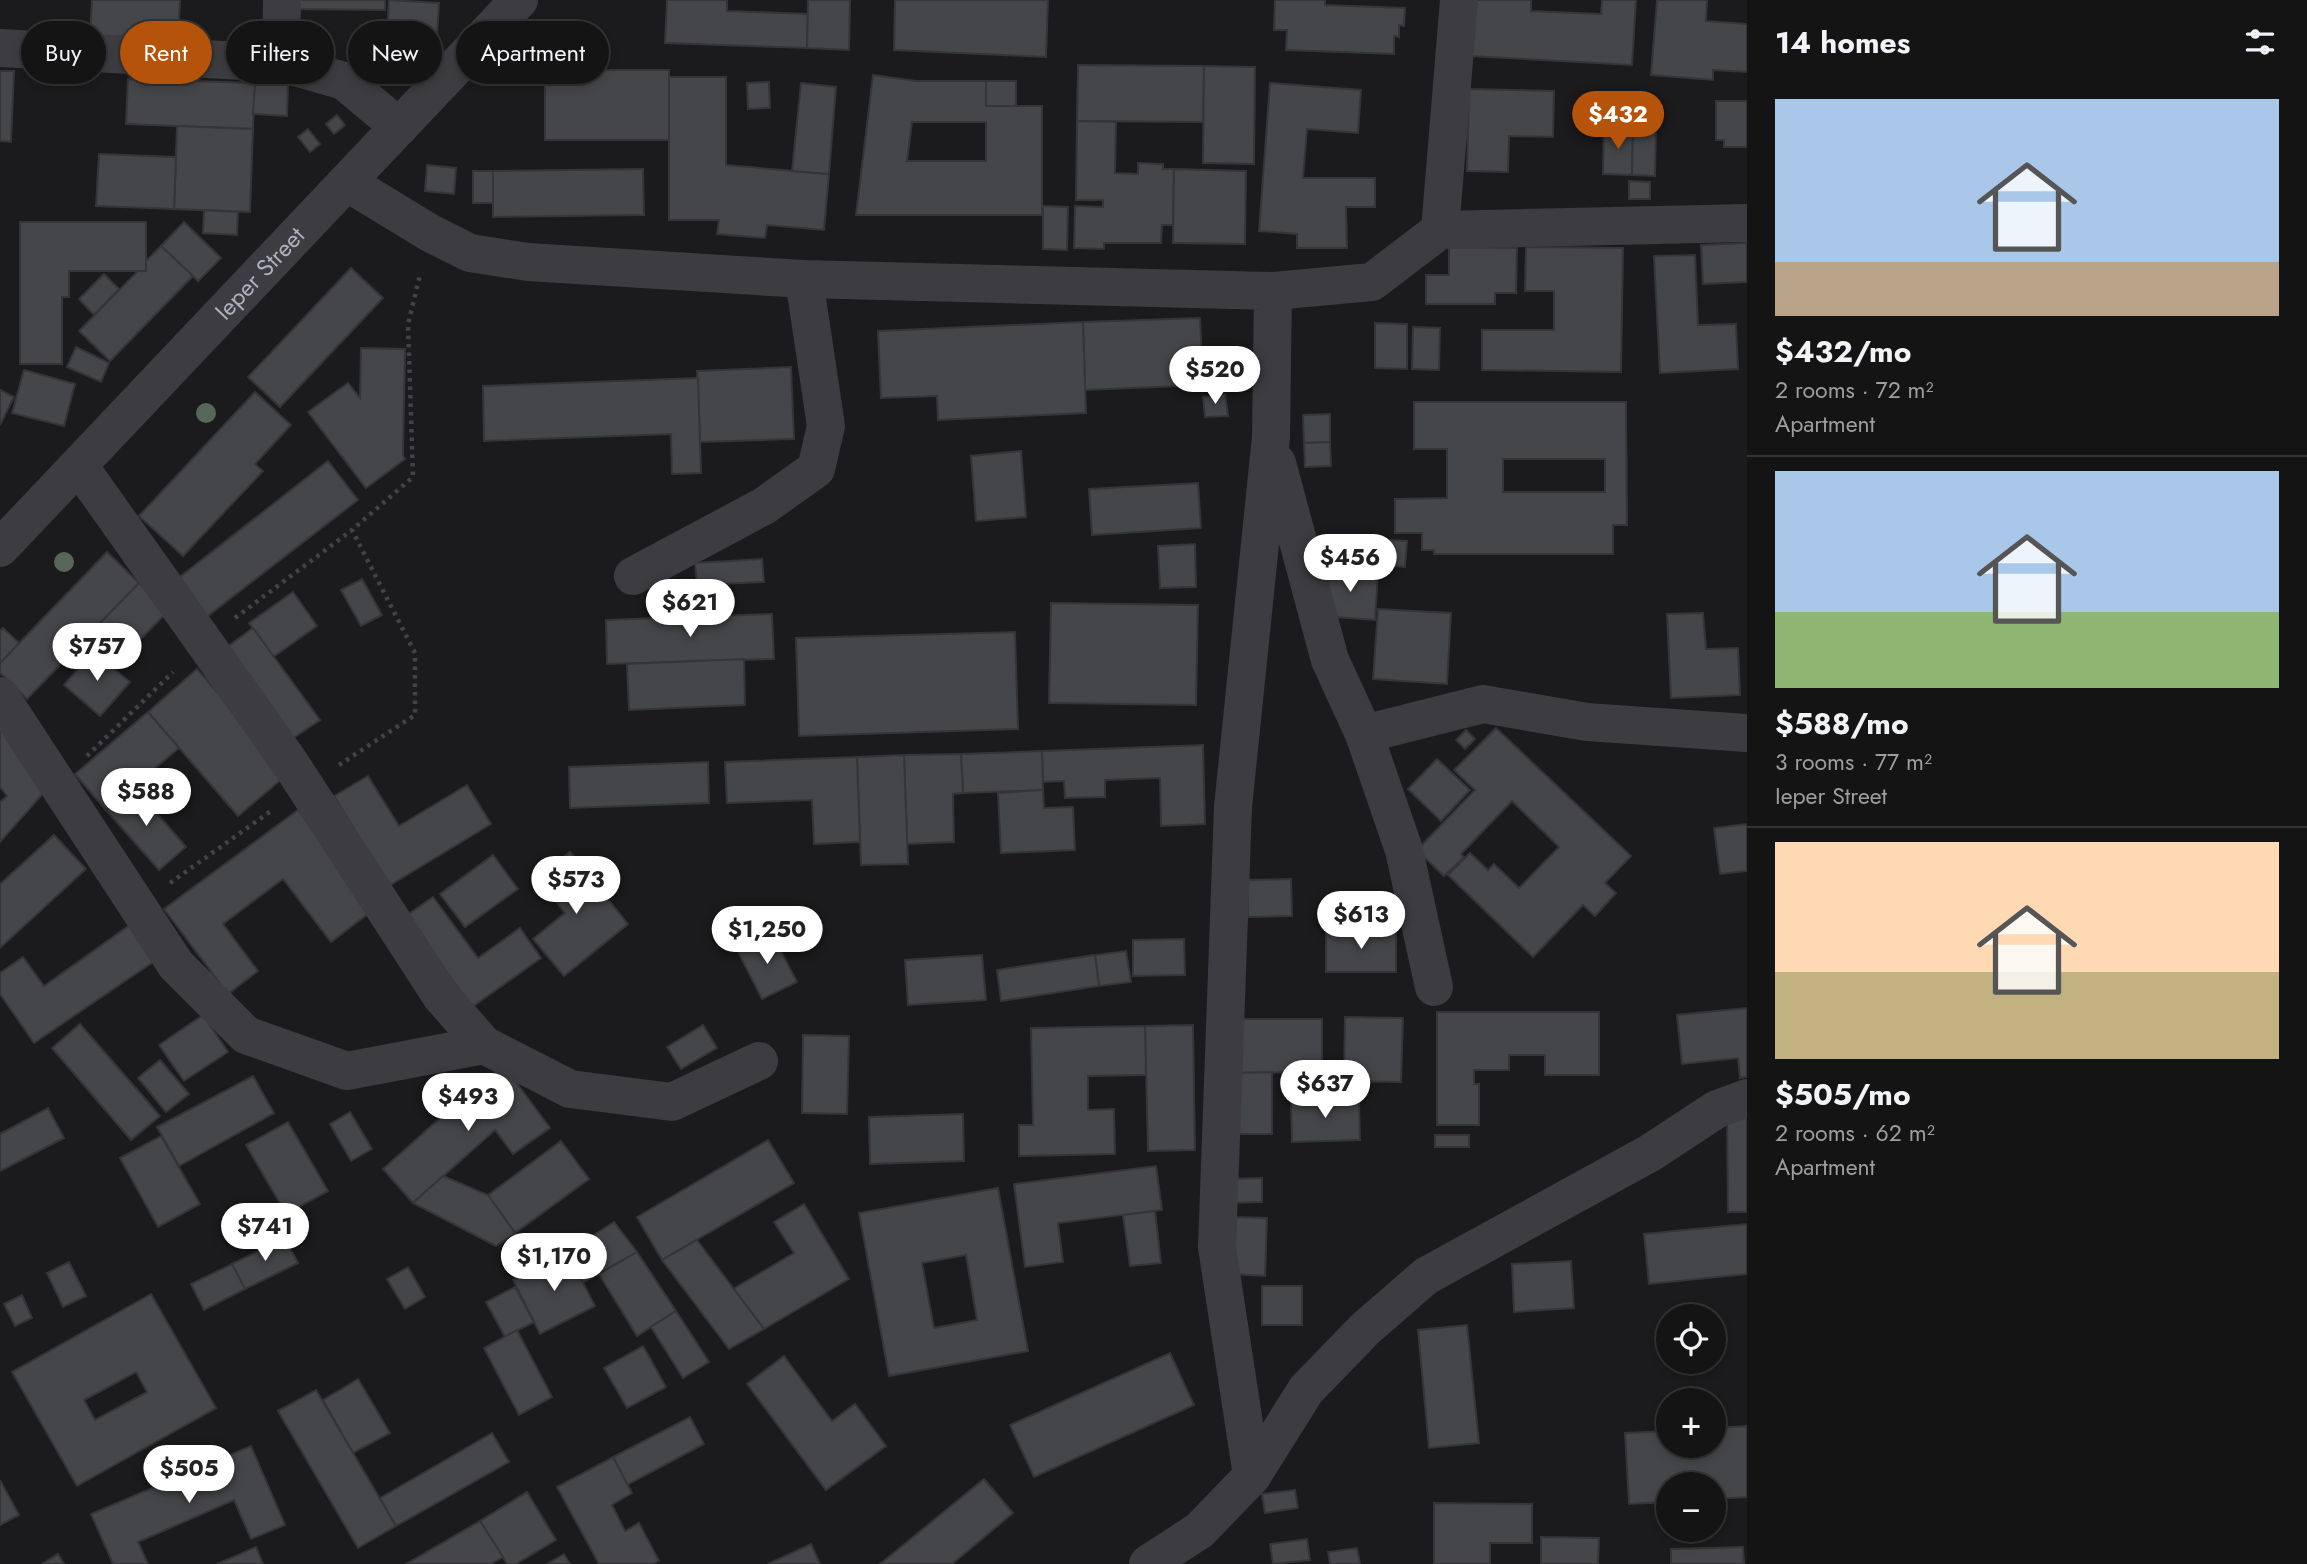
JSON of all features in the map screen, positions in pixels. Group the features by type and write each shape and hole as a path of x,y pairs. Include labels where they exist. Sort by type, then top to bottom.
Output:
{"street":[{"path":"282,0 282,21"},
{"name":"Ieper Street","path":"0,548 519,0"},
{"path":"1440,230 1459,0"},
{"path":"0,48 226,59"},
{"path":"334,78 344,81 399,127"},
{"path":"348,183 430,233 470,253 528,262 804,279 1273,292 1372,282 1440,230 1747,223"},
{"path":"633,576 764,506 817,469 826,426 804,279"},
{"path":"1252,1476 1217,1247 1233,807 1271,437 1273,292"},
{"path":"1271,437 1329,660 1364,734 1405,849 1434,987"},
{"path":"79,466 290,763 441,996 484,1045 570,1088 672,1101 759,1061"},
{"path":"0,696 176,965 246,1035 347,1071 484,1045"},
{"path":"1364,734 1483,704 1587,722 1747,733"},
{"path":"1148,1564 1200,1530 1252,1476 1306,1390 1365,1329 1426,1276 1650,1153 1717,1109 1747,1098"}],"path":[{"path":"415,715 415,653 352,530 413,477 408,324 430,233"}],"building":[{"path":"92,0 180,0 179,21 120,21 120,37 106,36 106,21 91,21"},
{"path":"289,0 385,0 385,10 289,9"},
{"path":"389,0 439,3 438,21 388,21"},
{"path":"667,0 727,0 727,11 808,14 807,48 665,43"},
{"path":"808,0 850,0 849,50 807,48"},
{"path":"895,0 1048,0 1046,57 894,50"},
{"path":"1275,0 1325,0 1325,5 1405,8 1404,26 1399,25 1399,37 1394,36 1394,54 1286,50 1287,30 1274,30"},
{"path":"1473,0 1531,0 1531,11 1601,14 1602,0 1636,0 1632,65 1470,56"},
{"path":"1657,0 1707,0 1706,21 1747,24 1747,72 1713,70 1713,80 1651,75"},
{"path":"1078,65 1204,66 1203,122 1077,121"},
{"path":"1204,66 1255,67 1254,164 1203,163"},
{"path":"609,70 669,70 669,140 545,140 545,84 609,84"},
{"path":"0,71 14,71 11,142 0,141"},
{"path":"873,75 916,81 986,81 986,106 1042,106 1042,215 856,215","holes":["912,122 986,122 986,161 907,161"]},
{"path":"669,77 726,77 726,165 829,174 824,230 767,225 765,238 717,234 719,220 669,220"},
{"path":"986,81 1016,81 1016,106 986,106"},
{"path":"212,82 255,84 253,129 126,124 128,84 212,84"},
{"path":"769,82 770,108 748,109 747,83"},
{"path":"801,83 836,87 829,174 792,171"},
{"path":"1270,83 1361,90 1358,133 1307,129 1303,178 1375,178 1375,207 1346,207 1347,248 1297,248 1297,234 1259,231"},
{"path":"255,84 288,85 287,116 253,114"},
{"path":"1469,89 1554,91 1553,137 1509,136 1508,172 1467,171"},
{"path":"1716,101 1747,101 1747,147 1724,147 1724,140 1716,140"},
{"path":"1609,102 1628,102 1628,112 1609,112"},
{"path":"337,115 345,125 334,134 326,124"},
{"path":"1077,121 1116,122 1115,173 1138,174 1138,163 1163,164 1163,169 1174,169 1173,225 1162,225 1161,243 1104,243 1104,249 1074,248 1075,206 1103,207 1103,200 1076,200"},
{"path":"177,126 253,129 250,212 174,209"},
{"path":"1604,127 1633,128 1632,175 1603,174"},
{"path":"1633,128 1656,129 1655,176 1632,175"},
{"path":"308,129 320,144 310,152 298,137"},
{"path":"99,154 176,157 174,209 96,206"},
{"path":"427,165 456,168 454,194 425,191"},
{"path":"643,169 644,215 493,217 493,171"},
{"path":"1174,169 1246,171 1245,244 1173,243"},
{"path":"473,171 493,171 493,203 473,203"},
{"path":"1629,181 1650,182 1650,199 1629,199"},
{"path":"1043,206 1068,207 1067,250 1043,249"},
{"path":"204,210 238,212 237,235 203,233"},
{"path":"20,222 146,222 146,271 69,271 69,297 62,297 62,364 20,364"},
{"path":"184,222 221,258 198,281 161,246"},
{"path":"1747,243 1747,282 1703,284 1701,245"},
{"path":"161,246 193,276 110,361 79,331 138,271 146,271 146,261"},
{"path":"1449,247 1517,248 1516,293 1495,293 1495,304 1426,304 1426,275 1449,275"},
{"path":"1526,247 1623,248 1621,372 1482,370 1482,330 1554,330 1554,291 1525,291"},
{"path":"1695,255 1698,325 1736,324 1738,369 1660,373 1654,256"},
{"path":"351,268 383,298 280,407 248,377"},
{"path":"104,274 119,289 94,315 79,299"},
{"path":"1200,318 1203,385 1085,390 1083,322"},
{"path":"1083,322 1086,413 938,420 937,396 881,398 878,331"},
{"path":"1375,323 1407,324 1407,369 1375,368"},
{"path":"1413,327 1440,328 1439,370 1412,369"},
{"path":"76,347 109,363 101,382 67,367"},
{"path":"361,348 405,349 405,459 366,488 308,412 348,383 360,398"},
{"path":"791,367 794,439 700,442 697,371"},
{"path":"24,370 75,384 64,426 12,413"},
{"path":"698,378 701,473 672,474 671,434 484,441 483,386"},
{"path":"0,390 14,397 0,425"},
{"path":"255,392 291,425 255,464 263,471 183,556 139,516"},
{"path":"1225,394 1228,416 1205,417 1203,397"},
{"path":"1414,402 1626,402 1627,525 1613,525 1613,554 1434,554 1434,550 1422,550 1422,533 1395,533 1395,499 1447,498 1447,449 1414,449","holes":["1503,459 1605,459 1605,492 1503,492"]},
{"path":"1330,414 1330,442 1304,443 1303,415"},
{"path":"1330,442 1331,466 1305,467 1304,443"},
{"path":"1021,451 1026,517 976,521 971,456"},
{"path":"328,461 358,500 205,618 176,580"},
{"path":"1198,483 1201,528 1092,535 1089,489"},
{"path":"1337,537 1407,541 1405,567 1335,562"},
{"path":"1195,544 1196,587 1160,588 1158,546"},
{"path":"107,552 139,583 27,699 0,673 0,663"},
{"path":"762,559 764,582 697,585 695,563"},
{"path":"1326,567 1378,571 1375,620 1322,616"},
{"path":"362,579 382,615 361,626 341,590"},
{"path":"139,583 169,610 126,654 97,626"},
{"path":"293,592 317,626 273,657 249,623"},
{"path":"1051,603 1198,605 1196,705 1049,703"},
{"path":"1378,609 1451,613 1447,684 1373,679"},
{"path":"1703,613 1706,649 1738,648 1740,695 1671,698 1667,614"},
{"path":"772,614 774,659 607,664 606,620"},
{"path":"3,628 19,643 0,663 0,631"},
{"path":"253,628 320,720 289,741 223,650"},
{"path":"1015,632 1018,729 799,736 796,638"},
{"path":"93,651 130,682 100,716 64,685"},
{"path":"744,659 745,705 629,710 627,664"},
{"path":"197,669 288,774 238,816 148,712"},
{"path":"148,712 179,748 106,810 75,774"},
{"path":"0,721 48,788 0,842 0,802 7,796 0,787"},
{"path":"1496,728 1631,856 1605,883 1616,893 1595,916 1583,905 1533,957 1448,875 1470,853 1488,870 1494,864 1519,888 1559,847 1512,801 1461,854 1464,857 1444,876 1417,850 1475,790 1454,770"},
{"path":"1466,730 1475,739 1465,749 1456,740"},
{"path":"1203,745 1205,824 1161,826 1160,778 1105,780 1105,797 1065,798 1064,781 1043,782 1042,751"},
{"path":"1042,751 1043,790 963,793 961,754"},
{"path":"961,754 963,793 953,794 954,842 907,844 904,755"},
{"path":"904,755 908,864 861,865 857,757"},
{"path":"857,757 860,842 814,844 812,800 727,803 725,762"},
{"path":"1437,759 1470,790 1441,821 1408,789"},
{"path":"708,762 709,803 570,808 569,767"},
{"path":"368,776 399,826 467,785 491,824 389,886 334,796"},
{"path":"134,787 186,847 159,870 106,810"},
{"path":"1043,790 1044,808 1073,807 1075,850 1001,853 998,793"},
{"path":"298,810 373,910 331,942 283,879 223,924 258,971 228,994 164,909"},
{"path":"1747,824 1747,871 1720,874 1714,828"},
{"path":"54,835 86,869 0,948 0,884"},
{"path":"570,852 628,924 564,976 533,939 565,913 537,878"},
{"path":"493,855 518,889 465,927 440,894"},
{"path":"1291,879 1292,916 1248,917 1247,880"},
{"path":"433,897 478,958 520,928 541,958 472,1007 406,916"},
{"path":"134,922 159,958 34,1043 0,994 0,973 23,957 44,986"},
{"path":"1326,929 1396,929 1396,972 1326,972"},
{"path":"771,932 797,982 762,999 737,950"},
{"path":"1184,939 1185,975 1133,976 1133,940"},
{"path":"1126,951 1131,982 1099,986 1095,955"},
{"path":"982,955 986,1000 908,1005 905,960"},
{"path":"1095,955 1099,986 1001,1001 997,970"},
{"path":"1747,1008 1747,1077 1740,1078 1738,1058 1682,1064 1677,1015"},
{"path":"1437,1012 1599,1012 1599,1075 1545,1075 1545,1055 1509,1055 1509,1070 1474,1070 1474,1084 1479,1084 1479,1125 1437,1125"},
{"path":"203,1015 228,1052 184,1081 159,1045"},
{"path":"1345,1017 1403,1018 1401,1082 1344,1081"},
{"path":"1235,1019 1322,1019 1322,1072 1235,1073"},
{"path":"80,1024 160,1116 131,1140 52,1048"},
{"path":"703,1025 717,1048 681,1069 667,1047"},
{"path":"1193,1025 1195,1150 1148,1151 1145,1026"},
{"path":"1145,1026 1146,1075 1088,1076 1088,1110 1114,1109 1115,1154 1019,1156 1019,1125 1033,1125 1031,1028"},
{"path":"803,1035 849,1036 847,1114 802,1113"},
{"path":"160,1060 189,1094 166,1112 138,1078"},
{"path":"504,1066 550,1128 513,1154 495,1130 413,1203 383,1169 468,1093"},
{"path":"1272,1072 1272,1134 1235,1134 1235,1073"},
{"path":"253,1076 274,1113 179,1166 157,1127"},
{"path":"1359,1099 1360,1140 1292,1142 1291,1100"},
{"path":"48,1108 64,1138 0,1171 0,1134"},
{"path":"1727,1110 1747,1110 1747,1212 1728,1212"},
{"path":"350,1112 372,1149 351,1161 330,1124"},
{"path":"963,1114 964,1161 870,1164 869,1117"},
{"path":"288,1122 328,1191 286,1214 246,1145"},
{"path":"1435,1135 1469,1135 1469,1147 1435,1147"},
{"path":"161,1136 200,1204 158,1227 120,1158"},
{"path":"768,1140 794,1183 662,1260 637,1217"},
{"path":"561,1141 589,1179 515,1233 488,1195"},
{"path":"1156,1166 1162,1210 1058,1223 1063,1262 1025,1267 1014,1184"},
{"path":"443,1176 488,1195 515,1233 496,1246 413,1203"},
{"path":"1262,1178 1262,1202 1226,1203 1225,1179"},
{"path":"998,1188 1028,1351 889,1376 859,1213","holes":["966,1255 977,1320 934,1328 922,1263"]},
{"path":"804,1204 849,1279 764,1329 733,1289 794,1253 774,1222"},
{"path":"1155,1211 1161,1263 1130,1266 1123,1215"},
{"path":"1233,1217 1267,1218 1265,1276 1231,1274"},
{"path":"614,1222 637,1252 582,1283 567,1252"},
{"path":"1747,1224 1747,1274 1649,1284 1644,1234"},
{"path":"285,1238 298,1263 245,1289 232,1264"},
{"path":"697,1240 764,1329 729,1349 662,1260"},
{"path":"567,1252 595,1306 540,1334 513,1280"},
{"path":"637,1252 676,1311 637,1336 599,1274"},
{"path":"1571,1261 1574,1308 1514,1312 1512,1264"},
{"path":"69,1262 86,1296 63,1307 47,1273"},
{"path":"232,1264 245,1289 204,1310 191,1284"},
{"path":"408,1267 425,1297 405,1309 387,1279"},
{"path":"1262,1286 1302,1286 1302,1325 1262,1325"},
{"path":"515,1287 534,1322 505,1337 486,1302"},
{"path":"151,1294 216,1408 77,1486 12,1372","holes":["136,1372 147,1392 95,1420 84,1400"]},
{"path":"22,1295 32,1318 15,1326 4,1304"},
{"path":"676,1311 709,1362 683,1378 651,1327"},
{"path":"1467,1325 1479,1443 1429,1448 1418,1330"},
{"path":"517,1330 552,1397 519,1415 484,1348"},
{"path":"643,1346 666,1387 627,1408 604,1368"},
{"path":"1170,1353 1194,1405 1034,1477 1010,1425"},
{"path":"784,1356 832,1421 855,1404 886,1446 826,1490 747,1384"},
{"path":"358,1379 390,1433 353,1453 323,1400"},
{"path":"316,1390 396,1526 358,1548 278,1411"},
{"path":"690,1417 704,1444 627,1485 613,1457"},
{"path":"1747,1426 1747,1497 1726,1498 1726,1472 1656,1472 1656,1503 1629,1504 1625,1433 1656,1432 1656,1458 1726,1458 1726,1427"},
{"path":"492,1433 509,1462 396,1526 380,1498"},
{"path":"251,1446 285,1525 251,1539 234,1500 138,1542 148,1564 113,1564 91,1514"},
{"path":"613,1457 632,1493 612,1505 625,1531 639,1523 659,1561 653,1564 599,1564 557,1487"},
{"path":"984,1479 1013,1513 952,1564 880,1564"},
{"path":"0,1480 19,1515 0,1525"},
{"path":"1295,1490 1298,1508 1265,1513 1262,1494"},
{"path":"527,1492 556,1540 516,1564 507,1564 480,1521"},
{"path":"1434,1503 1532,1504 1532,1543 1490,1543 1490,1564 1434,1564"},
{"path":"480,1521 503,1557 491,1564 406,1564"},
{"path":"1541,1537 1599,1538 1598,1564 1541,1564"},
{"path":"1307,1539 1310,1560 1273,1564 1270,1544"},
{"path":"811,1544 820,1564 768,1564"},
{"path":"256,1547 263,1564 217,1564"},
{"path":"1743,1547 1744,1564 1671,1564 1671,1549"},
{"path":"1357,1548 1360,1564 1330,1564 1328,1552"},
{"path":"58,1554 64,1564 42,1564"},
{"path":"564,1554 570,1564 547,1564"}]}
